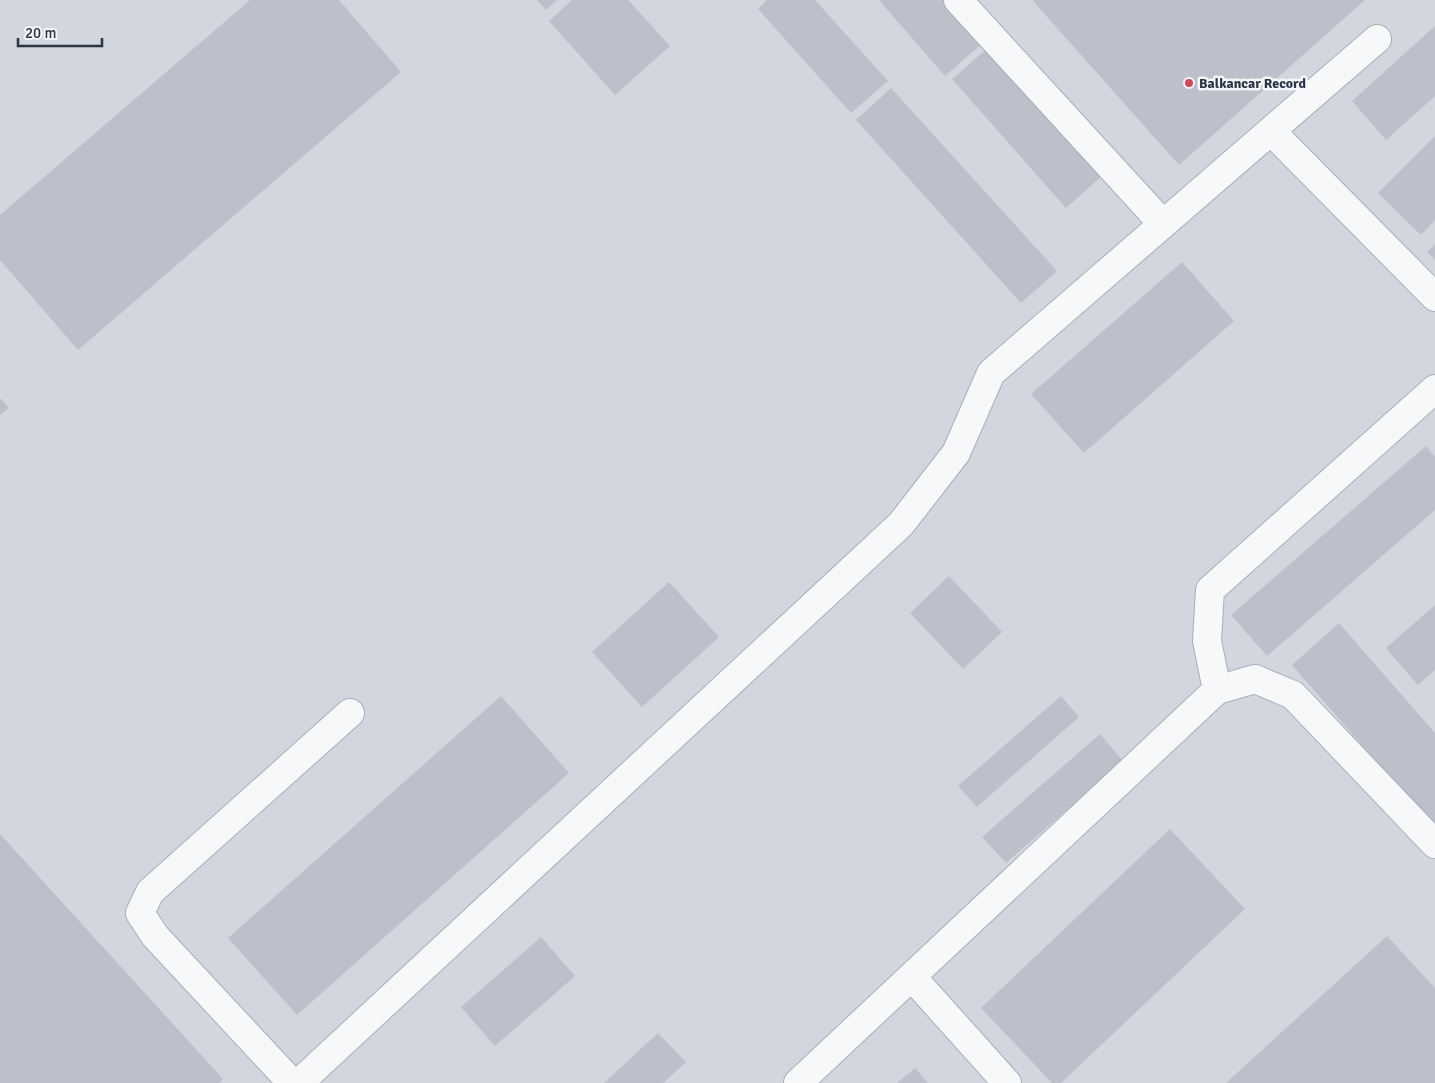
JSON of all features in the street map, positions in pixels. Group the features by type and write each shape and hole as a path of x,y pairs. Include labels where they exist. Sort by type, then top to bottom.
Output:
{"lane":[{"path":"958,0 1163,224"},
{"path":"299,1083 901,524 956,453 990,373 1377,40"},
{"path":"1271,131 1435,297"},
{"path":"1216,690 1206,642 1210,590 1435,389"},
{"path":"798,1083 1216,690 1255,679 1293,695 1435,844"},
{"path":"292,1083 155,936 140,913 150,892 350,713"},
{"path":"912,977 1007,1083"}],"shaded area":[{"path":"0,0 1435,0 1435,1083 0,1083"}],"building":[{"path":"250,0 339,0 401,72 78,350 0,260 0,215"},
{"path":"537,0 557,0 546,10"},
{"path":"572,0 628,0 670,46 615,95 549,21"},
{"path":"767,0 815,0 888,81 851,113 758,9"},
{"path":"879,0 949,0 985,41 945,76"},
{"name":"Balkancar Record","path":"1034,0 1365,0 1179,165"},
{"path":"1435,26 1435,96 1386,140 1352,101"},
{"path":"989,47 1103,175 1066,208 952,79"},
{"path":"891,88 1057,271 1021,303 856,120"},
{"path":"1435,136 1435,220 1421,235 1378,193"},
{"path":"1435,244 1435,260 1427,252"},
{"path":"1182,262 1234,321 1084,453 1031,394"},
{"path":"0,398 9,408 0,415"},
{"path":"1426,446 1435,457 1435,510 1267,656 1231,615"},
{"path":"949,576 1002,632 963,669 910,613"},
{"path":"669,582 719,637 642,707 592,652"},
{"path":"1435,605 1435,670 1418,685 1386,648"},
{"path":"1339,623 1435,733 1435,829 1292,665"},
{"path":"501,696 569,773 297,1015 228,938"},
{"path":"1061,696 1079,717 977,807 958,786"},
{"path":"1100,734 1123,761 1006,863 982,837"},
{"path":"1170,829 1245,909 1061,1083 1052,1083 981,1008"},
{"path":"0,834 223,1079 219,1083 0,1083"},
{"path":"1387,936 1435,988 1435,1083 1226,1083"},
{"path":"541,937 575,976 495,1046 461,1007"},
{"path":"658,1033 686,1062 663,1083 604,1083"},
{"path":"915,1068 928,1083 897,1083"}],"place":[{"name":"Balkancar Record","path":"1189,83"}]}
